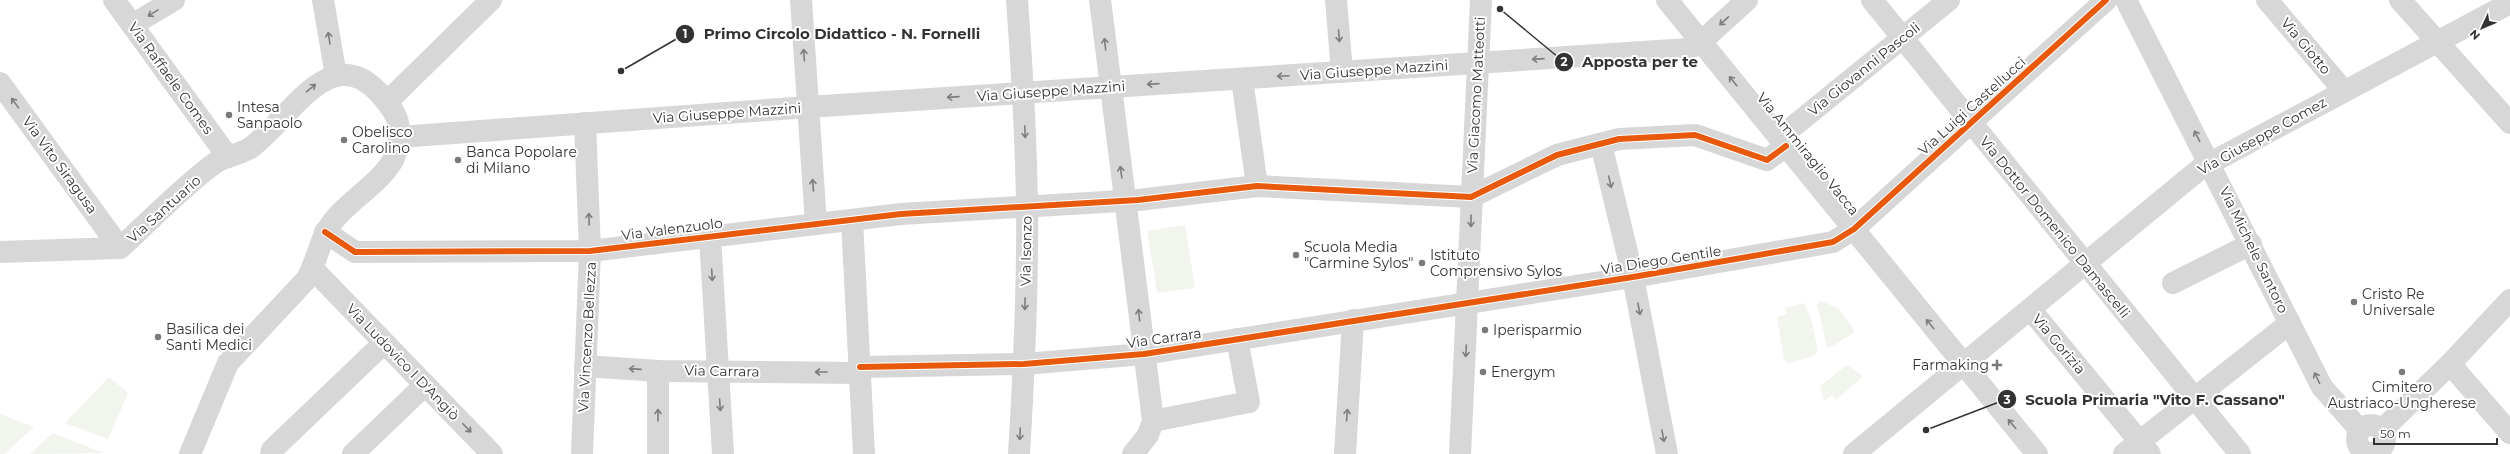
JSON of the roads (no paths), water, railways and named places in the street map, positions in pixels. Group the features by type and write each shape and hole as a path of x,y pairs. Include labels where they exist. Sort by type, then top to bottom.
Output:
{"street":[{"name":"Via Raffaele Comes","path":"114,0 228,157"},
{"path":"132,26 174,0"},
{"path":"190,454 228,363 306,280 313,269 325,232 334,220 393,160 399,137 396,116 386,102 366,81 355,76 336,76 323,0"},
{"path":"386,102 491,0"},
{"path":"800,0 816,224"},
{"name":"Via Isonzo","path":"1017,0 1023,93 1027,206 1024,364 1019,454"},
{"path":"1100,0 1153,421 1148,435 1133,454"},
{"path":"1336,0 1342,72"},
{"name":"Via Giacomo Matteotti","path":"1460,454 1469,302 1471,197 1481,0"},
{"name":"Via Ammiraglio Vacca","path":"1667,0 1962,364 2038,454"},
{"path":"1701,42 1747,0"},
{"name":"Via Dottor Domenico Damascelli","path":"1872,0 2240,454"},
{"name":"Via Giovanni Pascoli","path":"1601,144 1619,139 1695,135 1767,160 1783,142 1949,0"},
{"name":"Via Giotto","path":"2267,0 2344,91"},
{"path":"2400,0 2510,123"},
{"path":"2101,1 2131,9"},
{"name":"Via Luigi Castellucci","path":"1854,229 1971,124 2101,1"},
{"name":"Via Giuseppe Comez","path":"1854,454 2210,162 2510,3"},
{"name":"Via Michele Santoro","path":"2131,9 2252,244 2322,387 2362,448"},
{"name":"Via Giuseppe Mazzini","path":"399,137 808,107 1688,49 1701,42"},
{"name":"Via Santuario","path":"0,252 120,248 216,163 253,146 314,85 336,76"},
{"path":"1242,78 1258,186"},
{"name":"Via Vito Siragusa","path":"0,83 120,248"},
{"name":"Via Vincenzo Bellezza","path":"582,454 590,251 585,123"},
{"path":"1471,197 1557,155 1601,144 1633,277 1667,454"},
{"name":"Via Valenzuolo","path":"325,232 355,252 590,251 901,214 1125,200 1258,186 1471,197"},
{"path":"852,220 864,454"},
{"name":"Via Diego Gentile","path":"1469,302 1633,277 1826,244 1854,229"},
{"path":"710,236 723,454"},
{"path":"2173,283 2252,244"},
{"name":"Via Ludovico I D'Angiò","path":"313,269 492,454"},
{"path":"2362,448 2371,424 2382,430 2450,364 2510,300"},
{"name":"Via Carrara","path":"585,366 658,371 717,372 860,370 1024,364 1144,354 1469,302"},
{"name":"Via Gorizia","path":"2030,309 2138,450"},
{"path":"1345,454 1353,320"},
{"path":"2138,450 2194,398 2290,323"},
{"path":"1153,421 1249,402 1236,339"},
{"path":"271,454 272,450 384,343"},
{"path":"2450,364 2510,433"},
{"path":"658,371 658,454"},
{"path":"353,454 425,385"}],"place":[{"name":"Apposta per te","path":"1500,9"},
{"name":"Primo Circolo Didattico - N. Fornelli","path":"621,71"},
{"name":"Intesa Sanpaolo","path":"229,115"},
{"name":"Obelisco Carolino","path":"344,140"},
{"name":"Banca Popolare di Milano","path":"458,160"},
{"name":"Scuola Media \"Carmine Sylos\"","path":"1296,255"},
{"name":"Istituto Comprensivo Sylos","path":"1422,263"},
{"name":"Cristo Re Universale","path":"2354,302"},
{"name":"Iperisparmio","path":"1485,330"},
{"name":"Basilica dei Santi Medici","path":"158,337"},
{"name":"Farmaking","path":"1997,365"},
{"name":"Energym","path":"1483,372"},
{"name":"Cimitero Austriaco-Ungherese","path":"2402,372"},
{"name":"Scuola Primaria \"Vito F. Cassano\"","path":"1926,430"}]}
